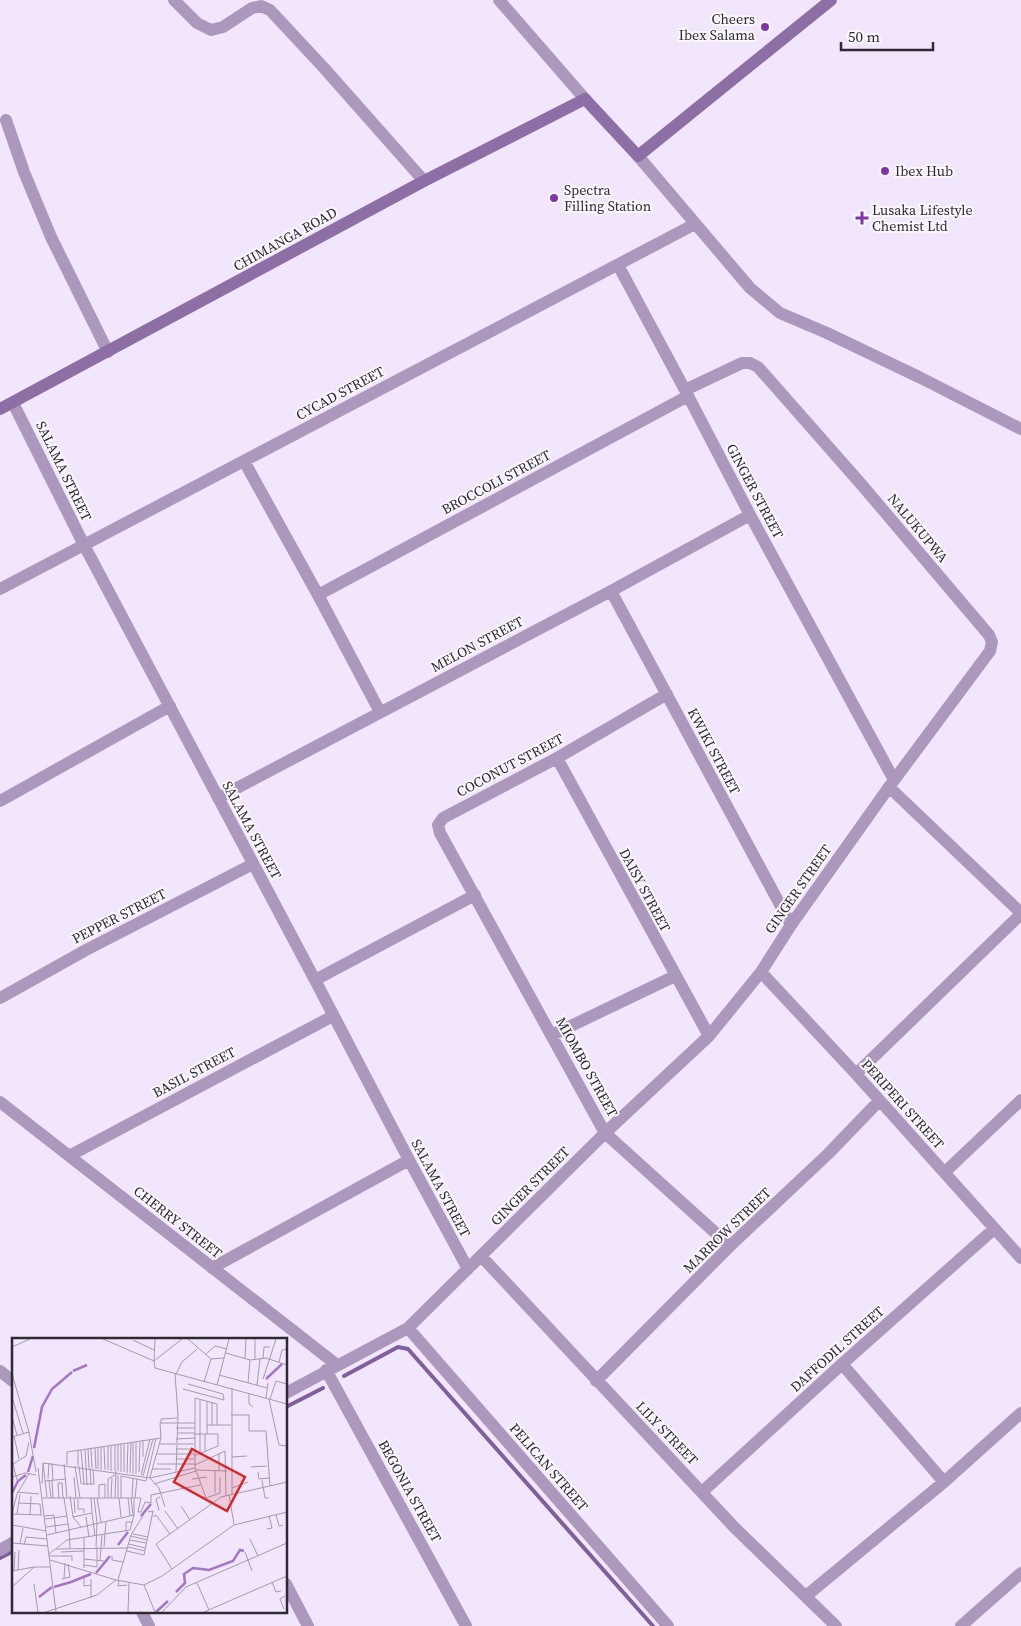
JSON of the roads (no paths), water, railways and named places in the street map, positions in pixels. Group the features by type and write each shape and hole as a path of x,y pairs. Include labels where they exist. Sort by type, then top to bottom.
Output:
{"street":[{"path":"174,0 197,23 211,30 223,27 252,8 261,6 270,10 424,181"},
{"path":"499,0 638,156 750,288 780,313 921,378 1021,429"},
{"path":"638,156 832,0"},
{"name":"CHIMANGA ROAD","path":"0,409 424,181 585,98"},
{"path":"6,120 24,172 51,237 108,352"},
{"name":"CYCAD STREET","path":"0,589 695,224"},
{"name":"GINGER STREET","path":"288,1392 408,1328 605,1133 709,1036 761,972 790,925 891,783 618,264"},
{"name":"NALUKUPWA","path":"687,393 742,363 750,363 758,367 989,635 992,642 990,651 891,783"},
{"name":"BROCCOLI STREET","path":"318,595 687,393"},
{"name":"SALAMA STREET","path":"13,402 84,545 468,1269"},
{"path":"244,461 380,712"},
{"name":"MELON STREET","path":"218,798 611,591 750,515"},
{"name":"KWIKI STREET","path":"611,591 790,925"},
{"name":"COCONUT STREET","path":"475,895 440,833 438,824 443,818 557,758 667,694"},
{"path":"0,801 170,706"},
{"name":"DAISY STREET","path":"557,758 709,1036"},
{"path":"856,1074 1021,914 891,783"},
{"name":"PEPPER STREET","path":"0,998 86,950 254,864"},
{"path":"315,980 475,895"},
{"name":"MIOMBO STREET","path":"475,895 605,1133 730,1246"},
{"name":"PERIPERI STREET","path":"761,972 856,1074 1021,1258"},
{"path":"552,1035 675,976"},
{"name":"BASIL STREET","path":"69,1156 333,1016"},
{"path":"945,1172 1021,1100"},
{"name":"MARROW STREET","path":"596,1380 730,1246 828,1154 879,1101"},
{"name":"CHERRY STREET","path":"0,1102 212,1268 332,1367"},
{"path":"212,1268 409,1160"},
{"name":"DAFFODIL STREET","path":"702,1492 994,1229"},
{"name":"LILY STREET","path":"481,1256 735,1528 836,1626"},
{"name":"PELICAN STREET","path":"408,1328 668,1626"},
{"path":"842,1364 944,1482"},
{"name":"BEGONIA STREET","path":"332,1367 466,1626"},
{"path":"1,1373 12,1381"},
{"path":"806,1596 944,1482 1021,1413"},
{"path":"0,1550 12,1543"},
{"path":"960,1626 1021,1573"},
{"path":"288,1588 308,1626"},
{"path":"143,1614 149,1626"}],"waterway":[{"path":"344,1376 398,1347 408,1349 653,1626"},
{"path":"288,1406 323,1388"},
{"path":"0,1558 12,1552"}],"place":[{"name":"Cheers Ibex Salama","path":"765,27"},
{"name":"Ibex Hub","path":"885,171"},
{"name":"Spectra Filling Station","path":"554,198"},
{"name":"Lusaka Lifestyle Chemist Ltd","path":"862,218"}]}
